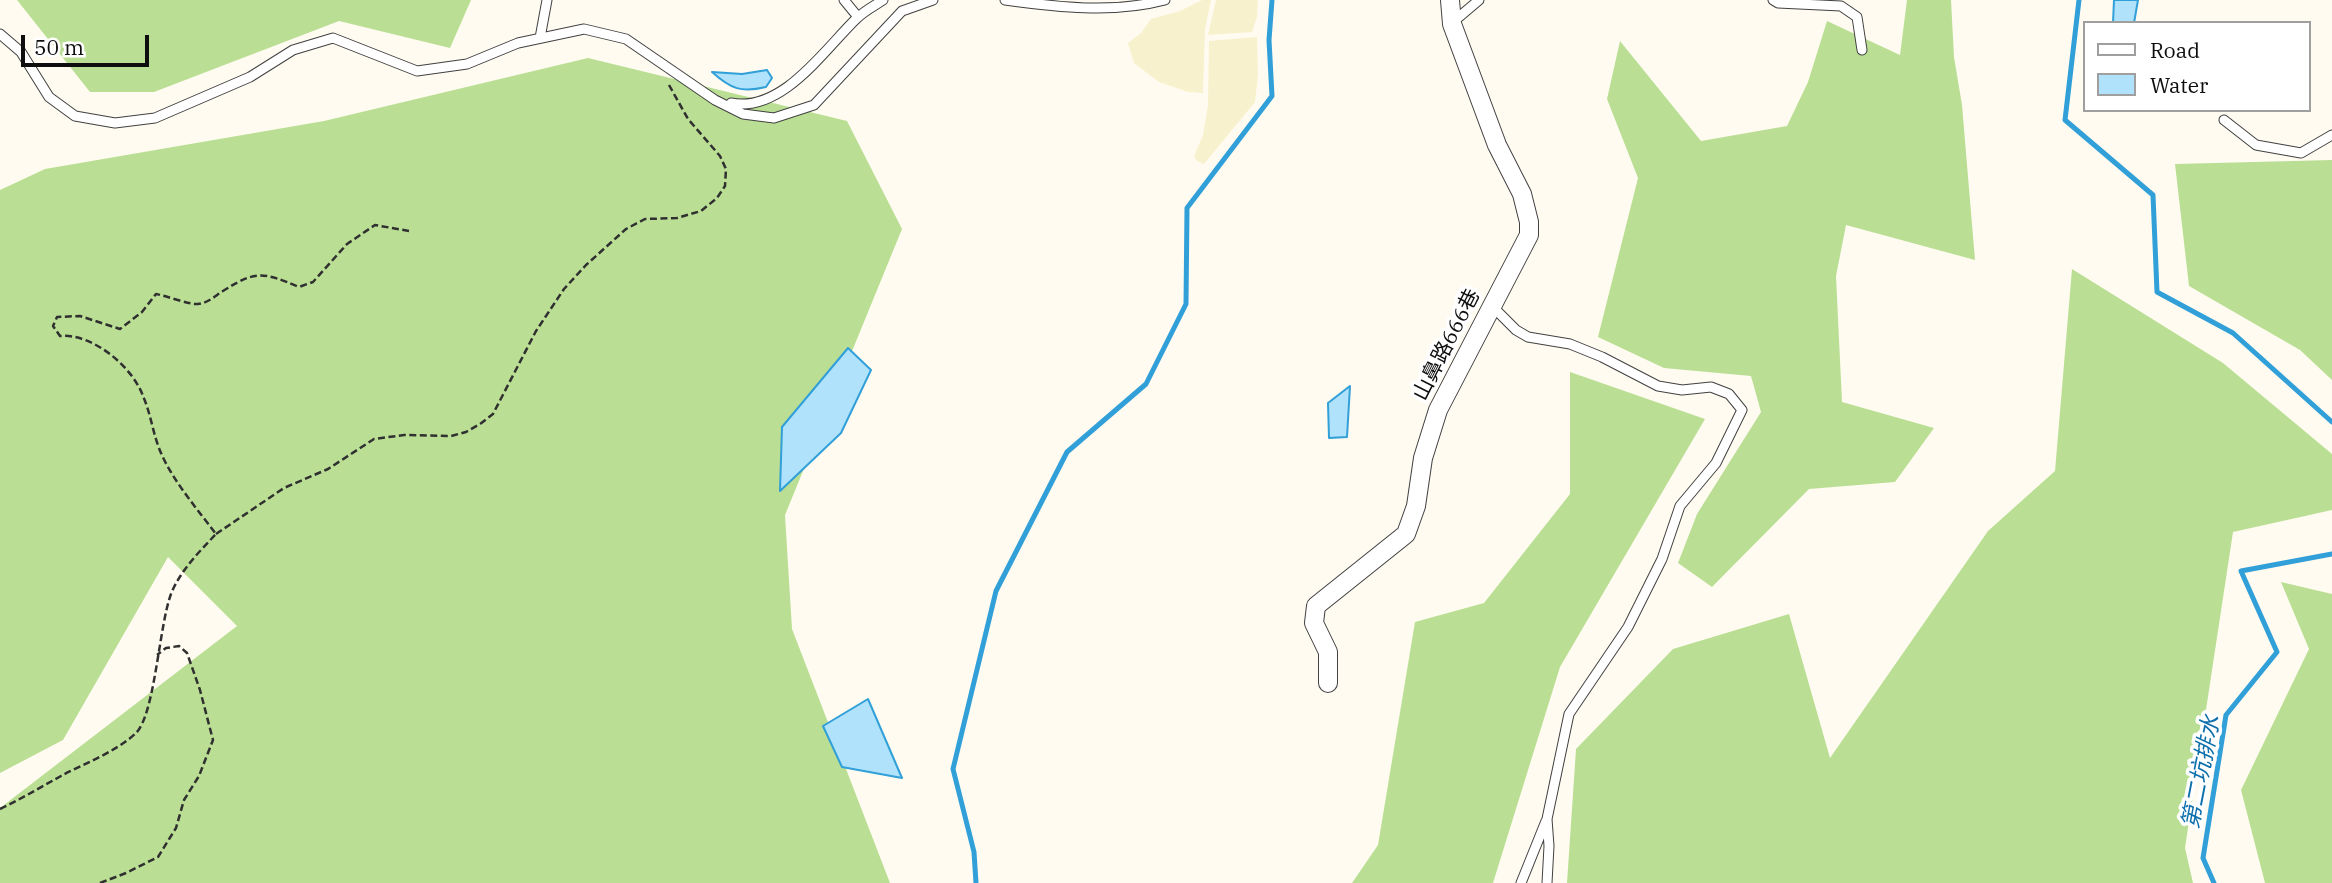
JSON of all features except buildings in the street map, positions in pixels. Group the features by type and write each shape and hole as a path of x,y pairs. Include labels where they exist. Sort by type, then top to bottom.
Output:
{"street":[{"name":"山鼻路666巷","path":"1328,683 1329,659 1314,623 1317,606 1406,534 1416,506 1423,458 1438,410 1529,235 1529,222 1522,194 1497,145 1452,24 1450,0"}],"lane":[{"path":"540,38 547,0"},
{"path":"844,0 858,17"},
{"path":"715,100 746,106 780,92 819,61 858,17 883,0"},
{"path":"0,34 21,52 49,97 75,116 115,123 155,118 250,77 293,50 333,38 417,71 467,64 518,43 584,29 626,39 715,100 743,114 774,118 814,105 902,11 933,0"},
{"path":"1005,0 1057,7 1102,8 1165,0"},
{"path":"1124,0 1142,5"},
{"path":"1452,24 1479,0"},
{"path":"1773,0 1778,4 1841,6 1857,17 1862,50"},
{"path":"2224,120 2256,145 2301,153 2332,135"},
{"path":"1493,307 1516,330 1528,337 1570,344 1658,386 1682,390 1711,387 1729,394 1742,410 1716,463 1680,506 1662,559 1628,627 1569,714 1547,819 1521,883"},
{"path":"1547,819 1547,883"}],"path":[{"path":"0,809 137,733 150,699 164,617 172,593 183,573 216,534 284,488 328,469 374,439 404,435 451,436 467,432 480,424 493,414 543,321 564,289 586,265 626,229 645,219 677,218 701,211 717,198 725,186 726,169 720,156 688,119 666,80 662,63"},
{"path":"216,534 161,454 142,392 118,359 90,341 74,335 60,336 53,326 57,317 80,316 120,329 142,312 156,294 175,297 194,305 205,302 254,274 275,277 299,287 313,282 347,244 375,225 409,231"},
{"path":"100,883 158,857 176,828 184,800 199,776 213,740 187,653 179,646 166,648 157,655"}],"shaded area":[{"path":"1202,0 1211,0 1205,29 1203,93 1188,92 1159,82 1134,63 1128,43 1141,33 1151,19 1180,11"},
{"path":"1216,0 1258,0 1257,17 1252,32 1208,35"},
{"path":"1257,37 1258,75 1255,102 1204,164 1197,161 1194,156 1203,135 1208,105 1209,41"}],"green space":[{"path":"17,0 471,0 450,48 339,21 154,92 90,92"},
{"path":"1907,0 1951,0 1954,57 1962,105 1975,260 1846,225 1836,276 1842,402 1934,428 1895,482 1809,489 1712,587 1678,563 1697,514 1761,412 1751,376 1664,368 1598,337 1638,178 1607,99 1620,41 1701,141 1787,126 1808,82 1827,21 1900,55"},
{"path":"588,58 847,121 902,229 785,515 792,629 890,883 0,883 0,808 237,626 168,557 63,740 0,773 0,190 45,169 324,121"},
{"path":"2332,160 2332,380 2300,350 2189,286 2175,164"},
{"path":"2072,269 2223,363 2332,454 2332,510 2233,532 2185,848 2193,883 1567,883 1576,749 1673,649 1789,614 1830,758 1988,531 2055,471"},
{"path":"1570,372 1705,419 1560,667 1493,883 1352,883 1378,845 1415,622 1484,603 1570,494"},
{"path":"2281,582 2332,594 2332,883 2265,883 2241,790 2309,649"}],"water":[{"path":"2114,0 2138,0 2134,21 2113,21"},
{"path":"767,70 772,78 766,87 750,90 731,86 712,72 742,74"},
{"path":"848,348 871,370 841,433 780,491 782,427"},
{"path":"1350,386 1347,437 1329,438 1328,403"},
{"path":"868,699 902,778 842,767 823,726"}],"waterway":[{"path":"976,883 974,852 953,769 996,591 1067,452 1146,384 1186,304 1187,208 1272,96 1269,40 1272,0"},
{"name":"第二坑排水","path":"2079,0 2065,120 2153,195 2157,292 2233,333 2332,422"},
{"name":"第二坑排水","path":"2214,883 2203,858 2226,715 2277,652 2241,571 2332,554"}]}
